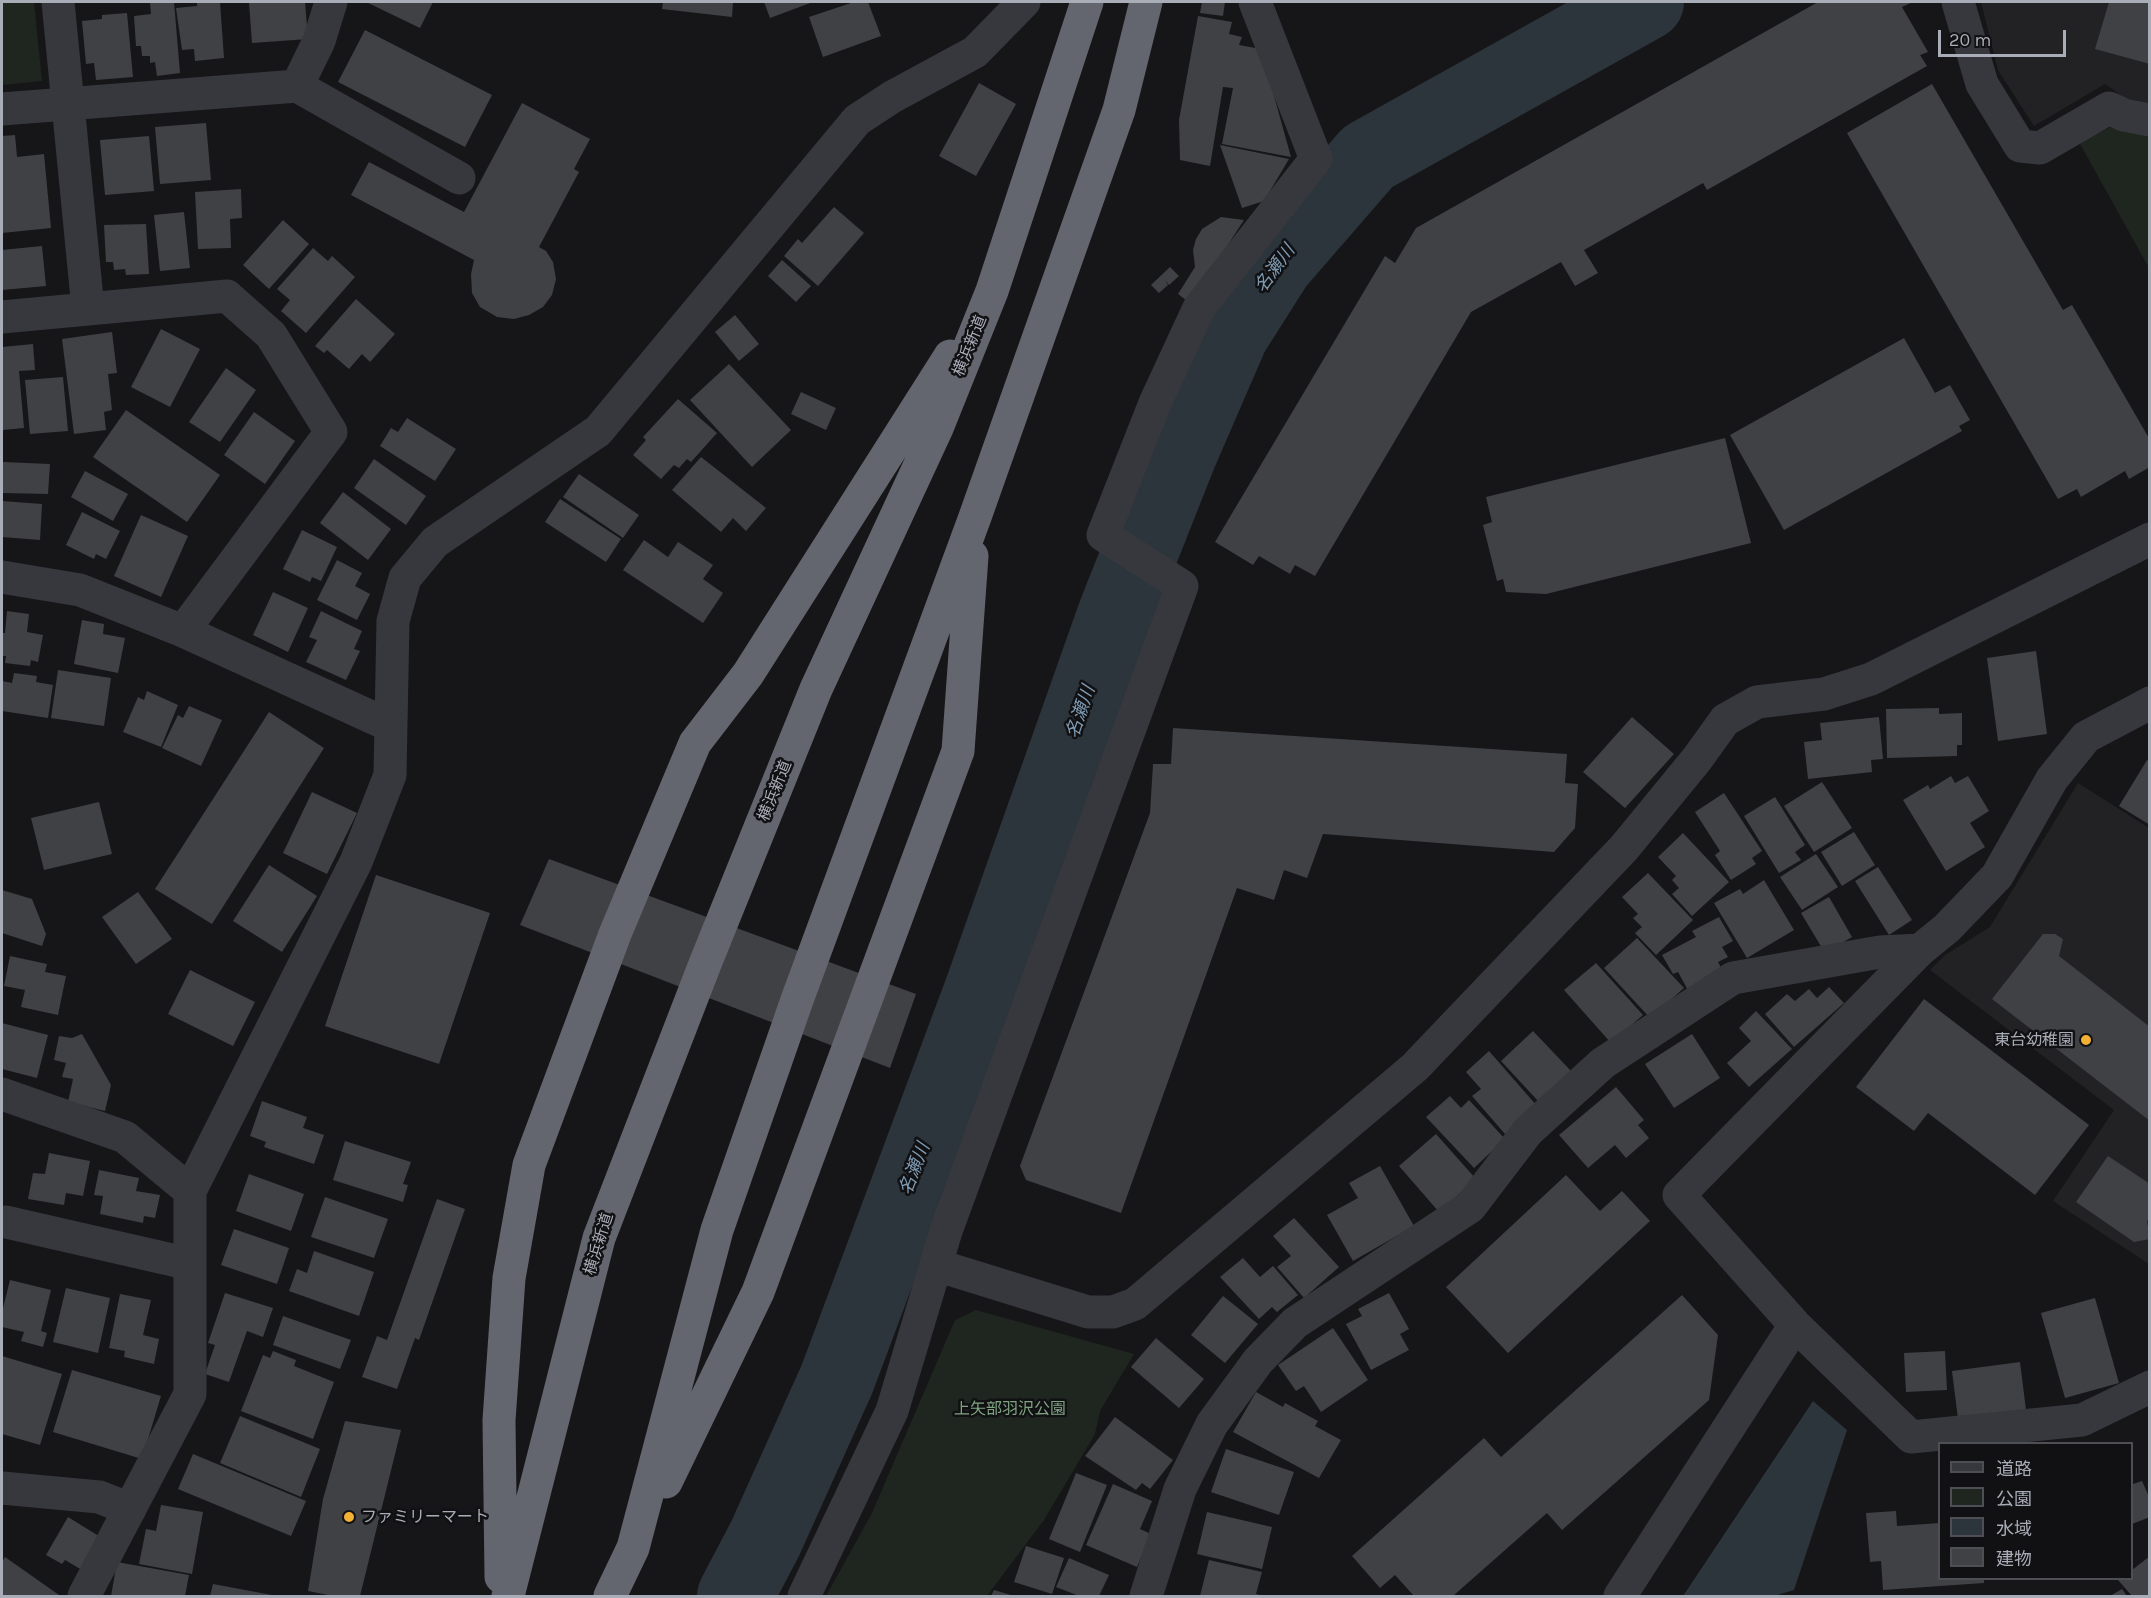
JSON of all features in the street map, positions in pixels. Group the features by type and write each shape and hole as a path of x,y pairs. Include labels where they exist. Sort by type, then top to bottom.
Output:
{"highway":[{"name":"横浜新道","path":"508,1596 598,1238 816,689 937,428 992,291 1087,2"},
{"path":"633,1548 717,1230 801,988 975,517 1119,110 1146,2"},
{"path":"502,1596 499,1420 509,1278 529,1165 615,934 695,743 748,674 868,482 992,291"},
{"path":"610,1596 758,1292 958,751 975,517"}],"street":[{"path":"58,2 70,103 88,309"},
{"path":"297,86 319,41 331,2"},
{"path":"84,1596 190,1394 190,1191 356,862 390,775 393,621 405,578 435,542 598,430 857,120 891,97 975,52 1024,2"},
{"path":"1958,2 1982,84 2020,146 2040,148 2109,108 2124,115 2150,120"},
{"path":"804,1596 892,1412 936,1265 1182,586 1103,535 1155,402 1199,308 1316,159 1262,5"},
{"path":"2,109 297,86 459,178"},
{"path":"2,316 227,296 271,335 330,432 183,631"},
{"path":"936,1265 1088,1312 1113,1312 1135,1304 1415,1067 1624,848 1697,759 1725,720 1757,702 1824,694 1871,679 2150,539"},
{"path":"2,577 80,591 183,631 391,726"},
{"path":"2150,703 2086,738 2052,779 1997,876 1947,928 1920,950 1679,1195 1796,1325 1911,1437 2082,1420 2150,1387"},
{"path":"1146,1596 1180,1490 1212,1424 1258,1361 1295,1323 1470,1207 1528,1131 1603,1063 1733,978 1880,952 1920,950"},
{"path":"2,1094 125,1137 190,1191"},
{"path":"6,1222 190,1264"},
{"path":"1620,1596 1796,1325"},
{"path":"2,1488 99,1497 130,1509"}],"shaded area":[{"path":"1981,2 2149,2 2149,103 2125,98 2105,84 2034,126 1998,70"},
{"name":"東台幼稚園","path":"2078,783 2149,828 2149,1264 2053,1201 2114,1110 1930,970 1945,955 1990,927"}],"green space":[{"path":"2,2 34,2 42,81 2,85"},
{"path":"2113,126 2149,134 2149,268 2079,142"},
{"name":"上矢部羽沢公園","path":"976,1310 1134,1354 1100,1411 1095,1434 1044,1520 987,1596 826,1596 872,1513 955,1320"}],"water":[{"path":"1813,1401 1847,1430 1794,1590 1774,1596 1683,1596"}],"building":[{"path":"150,2 174,2 180,73 157,76 155,62 150,63 150,56 142,56 141,46 136,46 134,16 151,14"},
{"path":"197,2 220,2 224,58 195,61 194,49 182,50 176,8 197,6"},
{"path":"305,2 308,39 252,43 249,3"},
{"path":"366,2 433,2 420,28"},
{"path":"663,2 733,2 732,17 662,9"},
{"path":"764,2 813,2 770,18"},
{"path":"854,2 868,2 881,36 823,57 809,17"},
{"path":"1202,2 1225,2 1223,16 1200,13"},
{"path":"1818,2 1913,2 1902,7 1928,52 1920,55 1927,66 1707,190 1703,183 1584,250 1598,273 1575,286 1561,262 1471,312 1315,576 1295,565 1290,574 1259,556 1253,565 1215,542 1385,256 1395,263 1416,228"},
{"path":"2109,2 2150,2 2150,64 2095,49"},
{"path":"127,13 133,77 96,80 94,63 86,64 82,21 102,19 102,15"},
{"path":"1198,16 1232,22 1229,34 1242,37 1239,45 1261,49 1291,157 1222,144 1233,88 1223,87 1210,166 1180,160 1179,120"},
{"path":"365,30 492,95 465,147 338,82"},
{"path":"979,83 1016,104 976,176 939,156"},
{"path":"1932,84 2063,310 2072,305 2150,440 2150,467 2129,479 2125,471 2081,497 2077,489 2058,499 1847,133"},
{"path":"522,103 590,139 574,169 579,172 539,247 546,251 553,262 556,279 552,295 543,307 529,315 514,319 497,317 480,307 472,293 471,274 474,260 351,195 369,162 464,212"},
{"path":"206,123 211,180 160,184 155,127"},
{"path":"15,135 17,157 44,154 51,228 2,233 2,136"},
{"path":"149,136 154,191 105,195 100,140"},
{"path":"1220,145 1289,159 1264,201 1242,208"},
{"path":"241,189 242,218 230,219 231,248 198,249 195,192"},
{"path":"834,207 864,233 818,286 784,256 798,239 802,243"},
{"path":"184,212 190,268 160,271 154,215"},
{"path":"1221,217 1244,220 1190,303 1178,294 1195,267 1193,250 1196,239 1202,229"},
{"path":"283,220 309,244 269,289 243,265"},
{"path":"146,224 149,274 126,275 125,269 114,270 113,262 106,262 104,225"},
{"path":"42,246 46,286 2,290 2,250"},
{"path":"313,248 328,261 332,256 355,277 306,333 281,311 290,300 277,289"},
{"path":"782,260 811,286 796,302 768,276"},
{"path":"1170,267 1179,276 1169,285 1165,280 1168,285 1159,293 1151,285"},
{"path":"356,299 395,334 370,362 362,354 349,369 327,350 324,353 315,346"},
{"path":"735,315 759,344 739,361 715,332"},
{"path":"161,329 200,349 170,407 131,387"},
{"path":"112,332 117,373 108,374 112,410 104,412 106,430 74,434 62,339"},
{"path":"1904,338 1935,393 1950,385 1970,420 1959,426 1962,431 1784,530 1730,435"},
{"path":"33,344 35,370 19,371 24,428 3,430 2,347"},
{"path":"729,364 791,430 752,467 690,400"},
{"path":"226,368 256,390 220,442 189,422"},
{"path":"63,377 68,431 30,434 25,380"},
{"path":"801,392 836,408 826,430 791,414"},
{"path":"678,399 717,433 691,462 687,459 679,468 674,465 661,479 633,455 646,440 643,437"},
{"path":"126,410 220,475 187,522 93,457"},
{"path":"254,412 295,441 265,484 224,455"},
{"path":"407,418 456,449 435,481 380,446 391,428 398,432"},
{"path":"1725,438 1751,543 1546,594 1506,592 1503,579 1497,581 1483,525 1492,522 1486,497"},
{"path":"701,457 766,508 746,531 733,518 721,532 672,490"},
{"path":"374,459 426,496 406,525 354,488"},
{"path":"3,462 50,464 48,494 2,493"},
{"path":"85,471 128,494 113,521 71,497"},
{"path":"579,474 639,515 623,538 563,497"},
{"path":"343,492 391,529 368,560 320,523"},
{"path":"560,499 621,539 606,562 545,522"},
{"path":"2,501 42,504 40,540 2,537"},
{"path":"82,512 120,531 106,559 96,554 94,559 66,545"},
{"path":"141,515 188,536 161,597 114,576"},
{"path":"302,530 337,547 321,581 312,577 310,582 283,569"},
{"path":"644,540 668,557 678,542 713,565 703,579 723,593 703,623 623,570"},
{"path":"337,560 362,573 355,586 370,594 357,620 317,600"},
{"path":"273,592 308,608 288,652 253,635"},
{"path":"7,611 29,614 27,632 43,635 38,662 31,660 30,666 5,663 6,656 2,656 2,633 5,633"},
{"path":"321,611 362,631 354,649 360,651 346,680 306,662 317,640 309,637"},
{"path":"82,620 104,624 103,634 125,638 118,673 74,664"},
{"path":"2036,651 2047,734 1998,741 1987,658"},
{"path":"58,670 111,678 104,726 51,718"},
{"path":"14,673 37,676 36,682 53,685 48,718 2,711 2,681 12,683"},
{"path":"147,691 178,705 161,747 123,732 138,697 144,700"},
{"path":"189,706 222,720 201,766 162,748 178,715 183,718"},
{"path":"1939,708 1939,714 1962,713 1962,745 1957,745 1957,756 1887,758 1886,709"},
{"path":"269,712 324,748 212,924 155,889"},
{"path":"1632,717 1674,754 1625,808 1583,772"},
{"path":"1879,717 1883,759 1871,760 1872,772 1808,779 1804,742 1822,740 1820,723"},
{"path":"1173,728 1567,754 1565,783 1578,784 1575,828 1554,852 1323,834 1307,878 1284,870 1274,900 1237,888 1121,1213 1026,1180 1020,1166 1150,813 1153,764 1171,764"},
{"path":"2147,760 2150,762 2150,825 2119,806"},
{"path":"1951,776 1955,783 1968,776 1989,811 1970,823 1985,847 1946,871 1903,800 1928,785 1930,789"},
{"path":"1822,782 1852,828 1814,852 1784,806"},
{"path":"312,792 357,813 327,874 283,853"},
{"path":"1724,793 1762,851 1752,858 1756,864 1731,880 1715,855 1720,851 1695,812"},
{"path":"1775,797 1805,845 1795,852 1801,860 1779,873 1744,816"},
{"path":"99,802 112,854 44,870 31,818"},
{"path":"1854,832 1875,865 1842,886 1821,852"},
{"path":"1683,833 1729,882 1692,916 1672,894 1679,888 1672,880 1676,876 1658,857"},
{"path":"1816,854 1838,887 1802,910 1780,877"},
{"path":"549,859 916,994 890,1068 520,925"},
{"path":"269,865 317,896 282,952 233,921"},
{"path":"1878,867 1912,920 1889,935 1855,881"},
{"path":"1648,873 1693,920 1656,955 1635,933 1642,927 1633,918 1638,914 1622,897"},
{"path":"376,875 490,913 439,1064 325,1026"},
{"path":"1764,880 1794,930 1747,958 1714,903 1740,889 1743,894"},
{"path":"2,890 32,899 46,934 42,946 2,933"},
{"path":"138,892 172,939 136,964 102,917"},
{"path":"1829,897 1852,937 1825,953 1801,913"},
{"path":"1719,917 1733,941 1722,947 1728,957 1718,962 1724,973 1689,992 1678,972 1673,974 1662,955 1696,937 1692,931"},
{"path":"2043,934 2055,934 2063,939 2059,956 2150,1027 2150,1121 1992,999"},
{"path":"1637,938 1684,988 1650,1018 1604,968"},
{"path":"10,956 47,964 45,972 66,976 58,1015 21,1007 25,990 4,986"},
{"path":"1596,963 1643,1015 1611,1043 1564,990"},
{"path":"190,970 255,1002 233,1046 168,1014"},
{"path":"1829,987 1844,1003 1794,1047 1765,1014 1787,994 1795,1001 1809,989 1817,998"},
{"path":"1924,999 2089,1125 2035,1195 1928,1113 1914,1131 1856,1087"},
{"path":"1756,1011 1792,1049 1749,1087 1727,1063 1751,1041 1739,1028"},
{"path":"2,1023 48,1035 37,1078 2,1069"},
{"path":"1533,1031 1572,1072 1539,1102 1501,1061"},
{"path":"82,1034 111,1085 105,1111 68,1102 73,1079 62,1077 66,1063 54,1060 59,1036 72,1038"},
{"path":"1692,1034 1720,1078 1674,1108 1645,1064"},
{"path":"1489,1051 1537,1106 1505,1134 1472,1096 1481,1089 1466,1072"},
{"path":"1616,1087 1644,1120 1638,1125 1649,1138 1626,1158 1615,1145 1588,1168 1559,1135"},
{"path":"1450,1096 1461,1108 1469,1100 1505,1139 1474,1168 1426,1117"},
{"path":"262,1101 307,1117 303,1128 324,1135 314,1164 264,1147 266,1142 250,1136"},
{"path":"1436,1134 1476,1179 1439,1212 1399,1166"},
{"path":"345,1141 411,1162 403,1184 408,1185 403,1202 333,1180"},
{"path":"49,1153 90,1161 83,1196 66,1193 64,1205 28,1199 33,1173 45,1174"},
{"path":"2108,1156 2150,1184 2150,1218 2147,1221 2150,1239 2134,1242 2076,1202"},
{"path":"1380,1166 1414,1226 1353,1261 1327,1215 1358,1198 1349,1183"},
{"path":"99,1170 139,1178 136,1191 160,1195 155,1218 144,1216 143,1223 100,1214 103,1196 94,1195"},
{"path":"249,1174 304,1194 291,1231 236,1211"},
{"path":"1566,1175 1600,1211 1622,1191 1650,1221 1508,1353 1446,1287"},
{"path":"325,1197 388,1219 374,1258 311,1237"},
{"path":"437,1199 465,1209 419,1340 415,1338 397,1389 362,1377 377,1336 387,1340"},
{"path":"1294,1218 1339,1267 1304,1298 1277,1267 1291,1256 1273,1236"},
{"path":"234,1229 289,1248 277,1284 221,1265"},
{"path":"314,1251 374,1272 359,1316 289,1291 297,1269 307,1273"},
{"path":"1243,1258 1260,1277 1273,1266 1298,1295 1277,1312 1272,1307 1259,1319 1220,1277"},
{"path":"10,1280 51,1290 41,1331 47,1333 43,1347 21,1341 24,1332 2,1327 2,1312"},
{"path":"66,1288 110,1298 98,1353 53,1342"},
{"path":"225,1293 273,1308 263,1337 247,1331 229,1382 205,1374 215,1345 208,1343"},
{"path":"1389,1293 1409,1329 1400,1334 1409,1350 1371,1370 1346,1324 1362,1316 1358,1309"},
{"path":"120,1294 151,1300 143,1335 159,1339 154,1364 124,1357 125,1351 109,1348"},
{"path":"1682,1295 1718,1335 1709,1400 1562,1530 1547,1513 1453,1596 1414,1596 1395,1575 1380,1588 1352,1556 1484,1438 1501,1457"},
{"path":"1223,1296 1258,1324 1225,1363 1191,1335"},
{"path":"2095,1298 2119,1383 2065,1398 2041,1313"},
{"path":"283,1316 351,1340 340,1369 273,1345"},
{"path":"1333,1328 1368,1380 1321,1412 1304,1386 1296,1391 1278,1365"},
{"path":"1156,1338 1204,1379 1179,1408 1131,1367"},
{"path":"273,1351 296,1360 294,1366 334,1382 313,1439 241,1411 263,1355 270,1358"},
{"path":"1945,1351 1947,1390 1906,1392 1904,1353"},
{"path":"2,1356 62,1374 40,1445 2,1434"},
{"path":"2020,1362 2026,1410 1958,1419 1952,1371"},
{"path":"72,1370 161,1396 142,1459 53,1432"},
{"path":"1256,1392 1283,1407 1285,1403 1318,1421 1315,1426 1341,1440 1319,1478 1233,1432"},
{"path":"240,1416 320,1449 301,1497 220,1463"},
{"path":"1115,1417 1173,1460 1150,1489 1142,1483 1136,1490 1085,1456"},
{"path":"345,1421 401,1430 360,1596 333,1596 308,1591 323,1499"},
{"path":"1226,1449 1294,1472 1279,1515 1211,1492"},
{"path":"193,1454 306,1501 291,1536 178,1489"},
{"path":"1076,1473 1107,1485 1080,1552 1049,1539"},
{"path":"2142,1481 2150,1499 2150,1517 2133,1524 2133,1484"},
{"path":"1113,1484 1152,1501 1140,1529 1151,1534 1137,1567 1086,1545"},
{"path":"161,1505 203,1512 192,1574 139,1564 146,1529 156,1531"},
{"path":"1896,1511 1897,1526 1938,1523 1938,1580 1984,1580 1984,1583 1883,1590 1881,1561 1870,1562 1866,1513"},
{"path":"1207,1512 1272,1527 1262,1569 1197,1554"},
{"path":"68,1517 102,1538 82,1570 65,1560 62,1564 46,1555"},
{"path":"1026,1546 1064,1558 1052,1594 1014,1582"},
{"path":"2150,1556 2150,1596 2132,1596 2118,1580 2133,1580 2133,1569"},
{"path":"5,1557 59,1595 2,1596 2,1562"},
{"path":"1069,1558 1109,1575 1099,1596 1079,1596 1056,1587"},
{"path":"1209,1560 1262,1572 1256,1594 1265,1596 1200,1596"},
{"path":"117,1562 189,1575 185,1596 111,1596"},
{"path":"213,1584 272,1595 272,1596 210,1596"},
{"path":"2122,1589 2127,1596 2110,1596"},
{"path":"994,1590 1014,1596 991,1596"}],"waterway":[{"name":"名瀬川","path":"735,1596 765,1539 837,1379 982,991 1116,613 1179,454 1231,334 1276,263 1368,157 1646,2"}],"place":[{"name":"東台幼稚園","path":"2086,1040"},
{"name":"ファミリーマート","path":"349,1517"}]}
